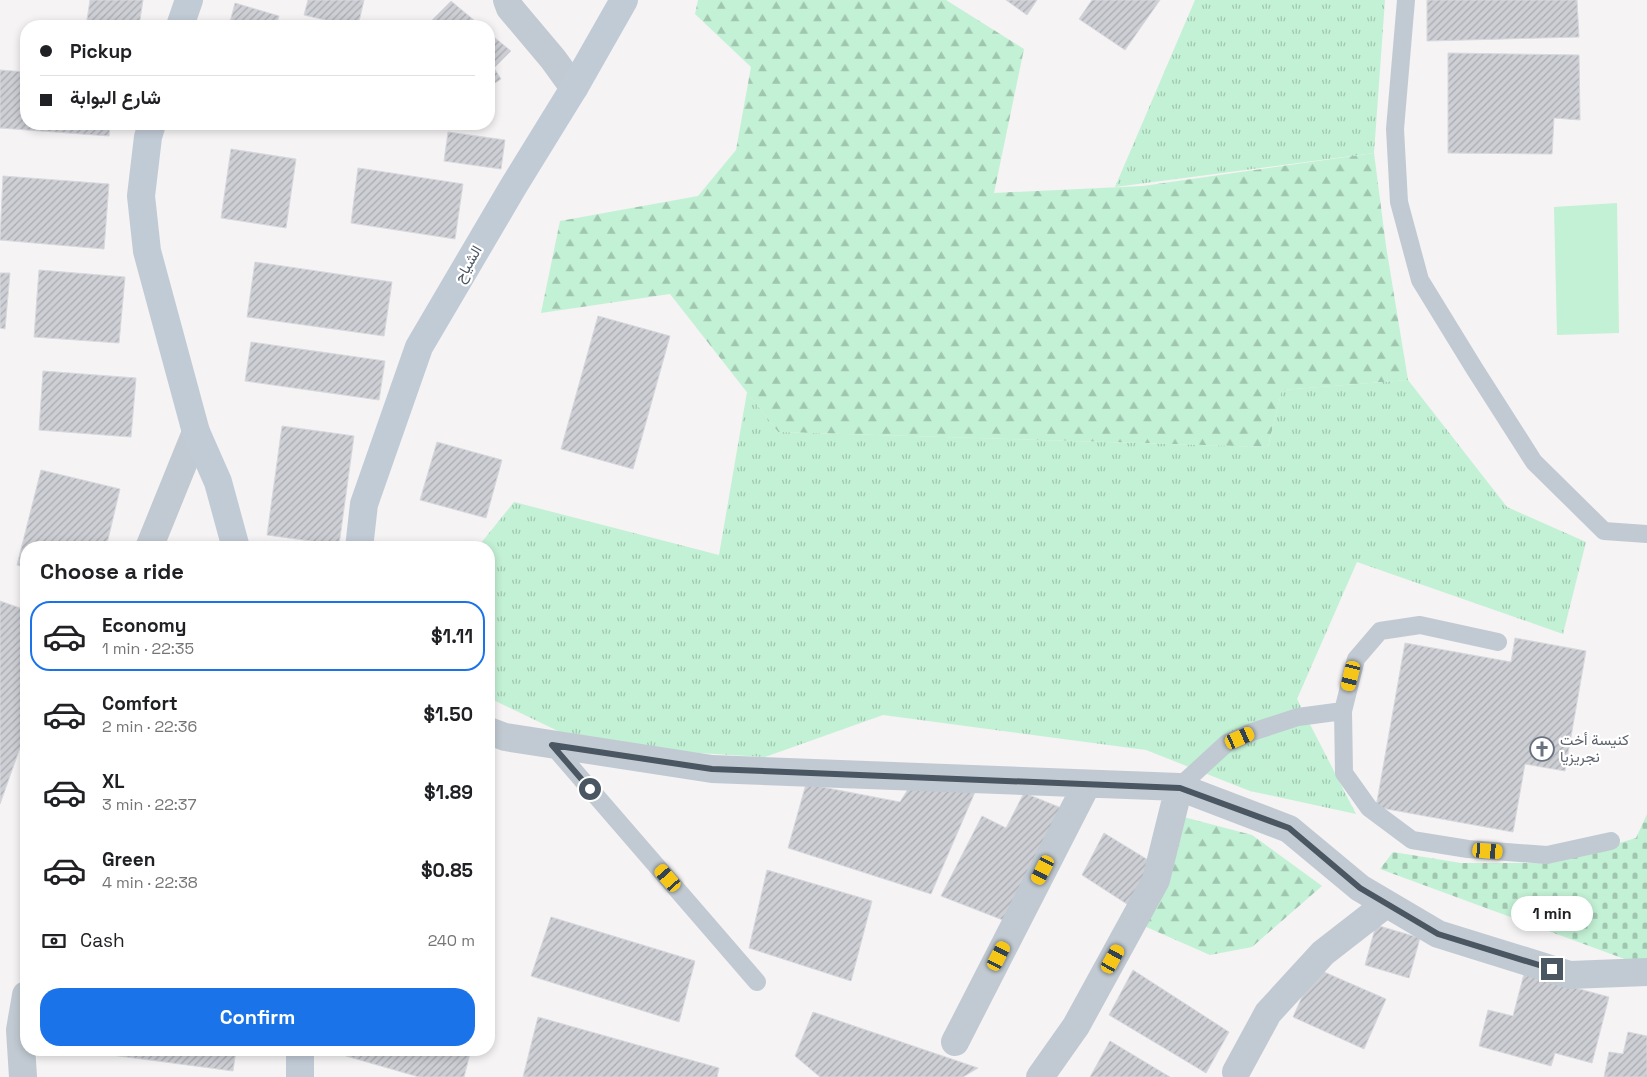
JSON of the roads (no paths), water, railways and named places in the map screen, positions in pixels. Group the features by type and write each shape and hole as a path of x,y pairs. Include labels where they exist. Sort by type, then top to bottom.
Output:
{"street":[{"path":"182,20 189,0"},
{"path":"507,0 510,8 553,59 574,88"},
{"name":"الشياح","path":"360,541 364,504 419,347 512,186 574,88 624,0"},
{"path":"150,130 141,196 147,251 196,432 218,482 234,541"},
{"path":"152,541 196,432"},
{"path":"495,733 505,738 712,769 1180,788 1289,828 1360,888 1438,934 1570,975 1647,972"},
{"path":"955,1042 1087,784"},
{"path":"1040,1077 1076,1026 1156,880 1180,788"},
{"path":"1236,1072 1268,1013 1323,953 1386,904"},
{"path":"22,1056 23,1077"},
{"path":"300,1056 300,1077"}],"lane":[{"path":"1406,0 1396,129 1399,202 1420,280 1534,462 1604,532 1647,534"},
{"path":"1498,642 1420,625 1380,630 1356,658 1343,711 1344,772 1369,808 1412,840 1468,849 1547,855 1611,842"},
{"path":"1180,788 1227,743 1252,732 1298,717 1343,711"},
{"path":"552,745 757,982"}],"place":[{"name":"كنيسة أخت نجريزيا","path":"1542,749"}]}
